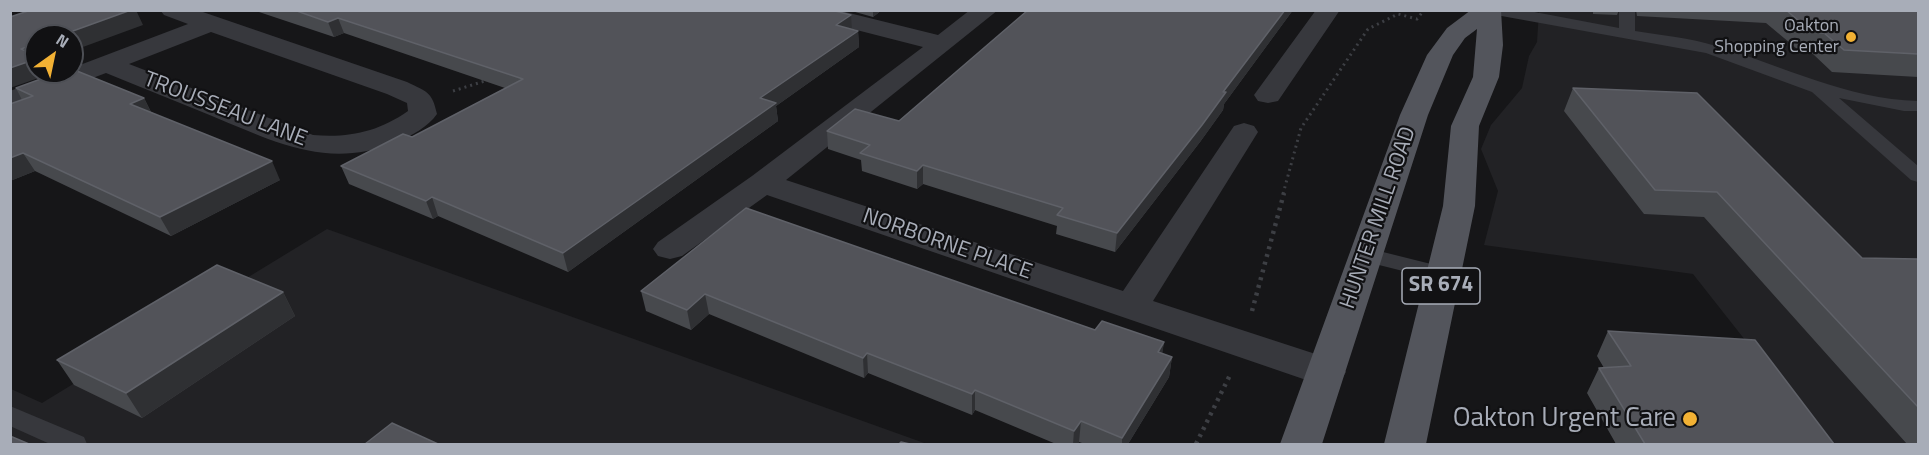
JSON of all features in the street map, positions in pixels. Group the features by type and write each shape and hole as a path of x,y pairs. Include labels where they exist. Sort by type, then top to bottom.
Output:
{"main road":[{"name":"HUNTER MILL ROAD","path":"1301,444 1400,154 1440,55 1456,33 1488,10"},
{"name":"HUNTER MILL ROAD","path":"1405,444 1459,206 1466,126 1486,77 1490,45 1488,10"}],"street":[{"name":"TROUSSEAU LANE","path":"107,64 295,140 321,146 343,146 381,138 410,124 423,114 420,99 397,88 172,10"},
{"path":"807,10 943,44"},
{"path":"670,249 763,183 986,10"},
{"path":"1268,95 1328,10"},
{"name":"TROUSSEAU LANE","path":"10,101 209,24"},
{"path":"1131,307 1244,132"},
{"name":"NORBORNE PLACE","path":"763,183 1326,372"}],"lane":[{"path":"1496,10 1710,49 1818,88 1904,106 1918,106"},
{"path":"1627,10 1627,35"},
{"path":"1818,88 1918,176"},
{"path":"1366,255 1443,274"},
{"path":"10,415 74,444"}],"path":[{"path":"1250,316 1301,129 1368,29 1398,14 1417,19 1424,10"},
{"path":"453,91 494,78"},
{"path":"1196,444 1233,369"}],"shaded area":[{"path":"1539,11 1918,11 1918,444 1827,444 1693,274 1484,245 1498,191 1481,149 1491,125 1522,88 1529,56 1537,42"},
{"path":"327,229 927,444 11,444 11,389 42,403"}],"building":[{"path":"31,10 131,10 84,27 84,24 24,24 24,48 21,49 24,50 24,63 10,68 10,17"},
{"path":"294,10 831,10 851,15 836,25 858,31 760,98 776,103 563,253 432,197 426,201 341,166 403,134 412,137 523,79 338,18 328,22"},
{"path":"1028,10 1285,10 1223,92 1226,92 1202,125 1117,233 1057,215 1063,208 923,165 917,171 860,153 870,145 827,131 855,109 899,121"},
{"path":"1786,10 1918,10 1918,54 1844,50 1824,33 1812,32"},
{"path":"84,74 144,98 130,104 272,161 160,217 23,153 10,158 10,104 33,96 16,88 27,84 84,84"},
{"path":"1573,88 1697,93 1862,258 1918,259 1918,407 1717,192 1655,190"},
{"path":"746,208 1095,330 1102,321 1164,342 1158,352 1172,357 1122,438 1081,421 1074,431 975,390 972,394 867,353 863,358 705,294 687,310 641,291"},
{"path":"217,265 283,292 126,393 57,360"},
{"name":"Oakton Urgent Care","path":"1608,331 1755,340 1834,444 1645,444 1599,368 1631,366"},
{"path":"392,423 438,444 365,444"},
{"path":"10,436 29,444 10,444"}],"place":[{"name":"Oakton Shopping Center","path":"1851,37"},
{"name":"Oakton Urgent Care","path":"1690,419"}]}
